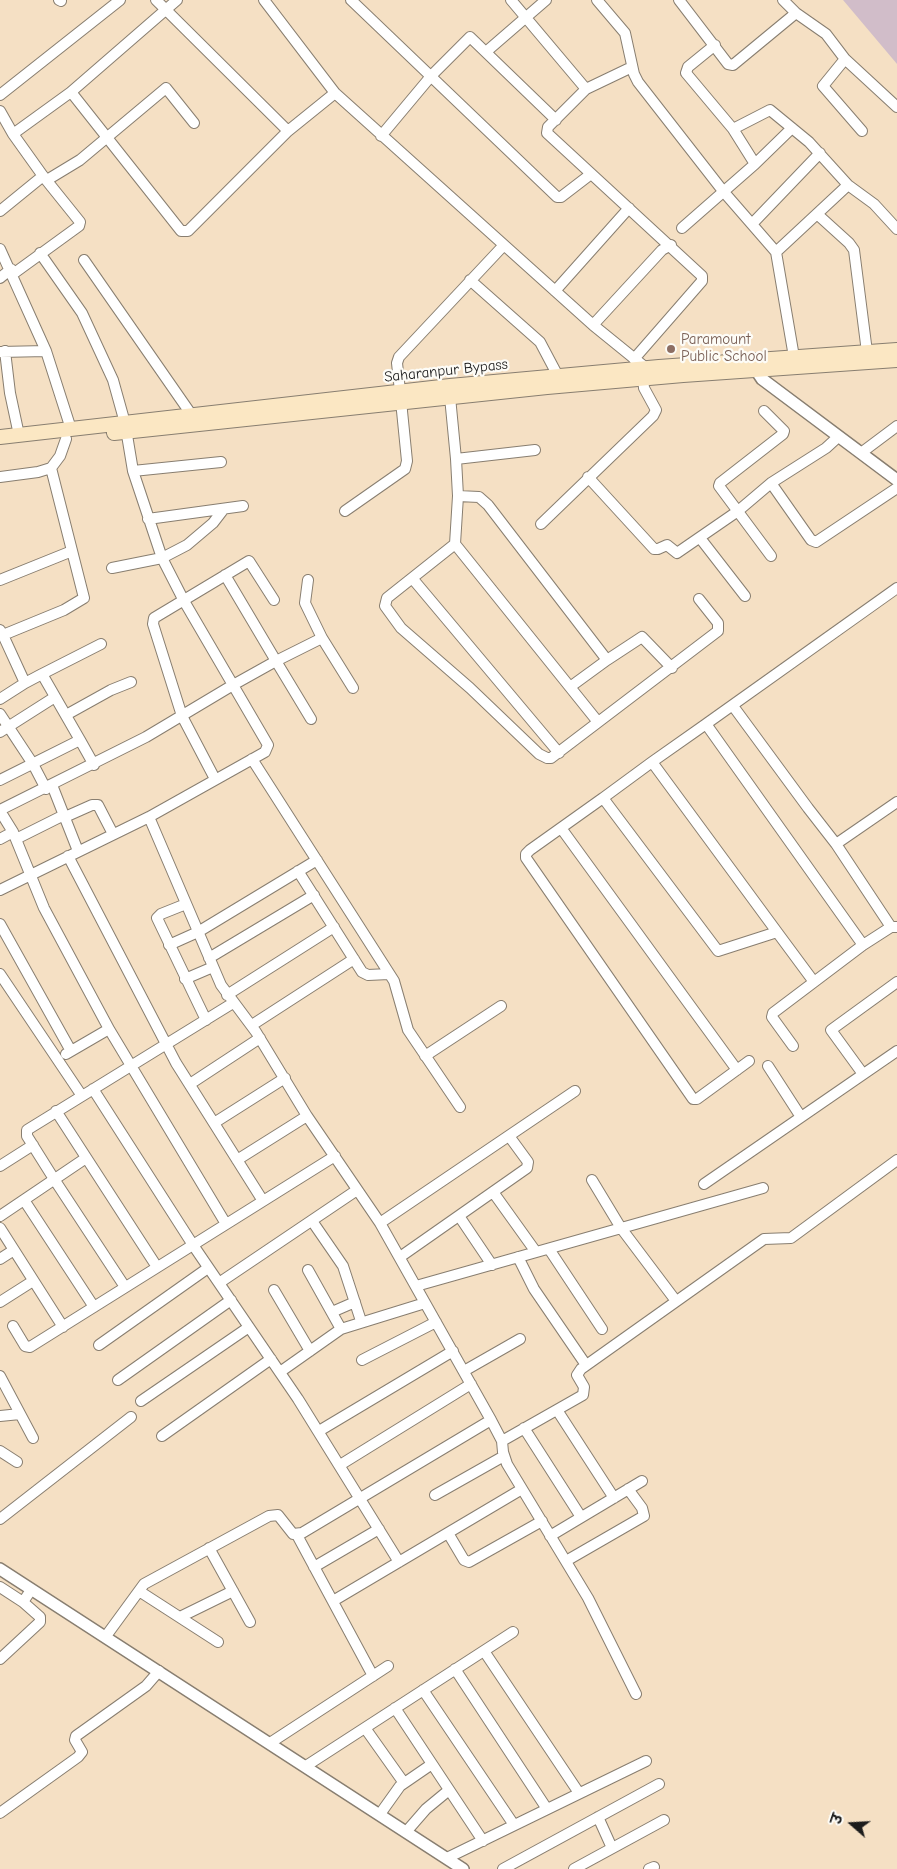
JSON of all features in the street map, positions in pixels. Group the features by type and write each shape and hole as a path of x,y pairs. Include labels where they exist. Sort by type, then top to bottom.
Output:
{"main road":[{"name":"Saharanpur Bypass","path":"0,437 68,434 125,427 191,414 428,394 558,376 645,375 756,365 794,356 897,350"},
{"path":"756,365 897,360"},
{"path":"428,394 450,397 645,375"},
{"path":"125,427 400,396"},
{"path":"0,446 68,434"}],"street":[{"path":"0,95 120,0"},
{"path":"156,0 288,131"},
{"path":"13,134 71,92 177,0"},
{"path":"264,0 335,93 593,325 634,359 645,375 644,388 655,408 655,412 541,524"},
{"path":"351,0 432,75 557,197 561,197 591,174"},
{"path":"511,0 586,89"},
{"path":"486,51 546,0"},
{"path":"597,0 625,33 632,67 638,82 724,191 776,252 794,356"},
{"path":"679,0 728,64 733,65 796,13"},
{"path":"783,0 796,13 826,34 845,58 897,107"},
{"path":"381,136 432,75 468,37 473,38 556,120"},
{"path":"715,45 686,70 733,129 755,164"},
{"path":"845,58 824,84 824,88 862,131"},
{"path":"632,67 586,89 548,127 547,133 671,245 702,276 702,281 634,359"},
{"path":"0,211 45,178 80,160 106,136 166,88 194,123"},
{"path":"71,92 182,231 188,230 288,131 335,93"},
{"path":"733,129 770,110 820,153 848,184 874,204 897,229"},
{"path":"0,111 13,134 80,224 12,272 0,278"},
{"path":"682,228 755,164 792,128"},
{"path":"752,224 820,153"},
{"path":"776,252 848,184"},
{"path":"555,291 629,208"},
{"path":"817,214 849,243 854,250 867,352"},
{"path":"345,511 405,469 407,462 397,363 399,357 504,245"},
{"path":"593,325 662,250 671,245"},
{"path":"0,249 46,351 68,434 60,456 51,468 38,472 0,477"},
{"path":"0,890 149,817 265,752 268,745 184,601 162,558 133,470 125,427 113,380 82,313 40,253"},
{"path":"84,260 191,414"},
{"path":"470,280 540,342 558,376"},
{"path":"19,435 5,393 3,352 46,351"},
{"path":"756,365 762,379 897,480"},
{"path":"450,397 458,496 455,544 598,722"},
{"path":"764,411 784,431 783,434 720,483 720,489 771,556"},
{"path":"860,453 897,426"},
{"path":"588,477 654,549 658,549 666,544 677,553 738,511 771,483 826,448 838,437"},
{"path":"456,459 536,450"},
{"path":"133,470 221,462"},
{"path":"25,683 1,633 64,610 84,599 83,588 51,468"},
{"path":"771,483 811,540 816,542 897,488"},
{"path":"458,496 479,497 488,504 607,660"},
{"path":"148,519 243,506"},
{"path":"112,568 162,558 187,544 213,523 223,510"},
{"path":"700,538 745,596"},
{"path":"455,544 385,601 385,606 401,628 470,688 539,754 551,758 672,668 718,630 718,623 699,599"},
{"path":"0,580 72,551"},
{"path":"215,779 182,716 153,622 155,616 251,562 274,600"},
{"path":"225,575 311,720"},
{"path":"412,578 559,753"},
{"path":"308,580 304,603 322,638 353,688"},
{"path":"749,1061 697,1099 690,1095 526,858 526,854 897,588"},
{"path":"570,687 642,637 672,668"},
{"path":"226,1224 108,1029 44,908 14,835 0,810 94,765 276,661 322,638"},
{"path":"0,699 25,683 101,644"},
{"path":"42,674 94,765"},
{"path":"66,715 111,690 131,682"},
{"path":"4,729 55,697"},
{"path":"733,706 836,844 894,927 863,945 773,1013 772,1017 793,1046"},
{"path":"0,714 4,729 49,787 65,816 78,851"},
{"path":"706,724 863,945"},
{"path":"0,780 80,740"},
{"path":"252,759 389,974 396,987 404,1021 425,1056 460,1107"},
{"path":"652,762 814,982"},
{"path":"603,798 718,951 777,932"},
{"path":"836,844 897,802"},
{"path":"0,839 92,805 98,805 114,834"},
{"path":"149,817 211,963 230,999 252,1025 307,1116 400,1257 491,1420 502,1441 504,1456 522,1489 588,1598 636,1694"},
{"path":"562,828 737,1070"},
{"path":"68,856 166,1044 263,1201"},
{"path":"169,945 198,932 317,860"},
{"path":"298,871 365,974 389,974"},
{"path":"185,979 314,895"},
{"path":"186,904 161,914 157,918 206,1020"},
{"path":"0,924 71,1051"},
{"path":"126,1287 54,1179 33,1145 27,1130 206,1020 230,999 334,927"},
{"path":"252,1025 354,959"},
{"path":"0,974 82,1096"},
{"path":"863,1074 831,1030 897,982"},
{"path":"425,1056 500,1006"},
{"path":"58,1059 108,1029"},
{"path":"190,1084 260,1038"},
{"path":"704,1184 897,1051"},
{"path":"768,1066 801,1117"},
{"path":"214,1123 285,1078"},
{"path":"93,1089 208,1268 319,1431 399,1562"},
{"path":"380,1224 575,1091"},
{"path":"56,1111 157,1267"},
{"path":"237,1160 307,1116"},
{"path":"400,1257 528,1166 509,1136"},
{"path":"0,1166 33,1145"},
{"path":"13,1326 28,1348 334,1156"},
{"path":"0,1216 86,1158"},
{"path":"502,1441 584,1393 584,1387 577,1375 586,1365 764,1239 786,1239 794,1236 897,1160"},
{"path":"592,1180 621,1228 676,1302"},
{"path":"416,1286 763,1188"},
{"path":"219,1283 357,1190"},
{"path":"493,1192 536,1252"},
{"path":"24,1200 94,1307"},
{"path":"459,1216 492,1265"},
{"path":"312,1221 343,1266 361,1321"},
{"path":"0,1228 63,1327"},
{"path":"549,1249 602,1329"},
{"path":"0,1259 14,1250"},
{"path":"518,1257 534,1289 586,1365"},
{"path":"99,1346 208,1268"},
{"path":"308,1270 341,1329"},
{"path":"0,1302 33,1281"},
{"path":"274,1290 310,1351"},
{"path":"118,1380 231,1300"},
{"path":"332,1312 355,1302"},
{"path":"280,1372 341,1329 361,1321 425,1303"},
{"path":"362,1360 436,1322"},
{"path":"141,1401 249,1327"},
{"path":"464,1371 520,1339"},
{"path":"319,1431 453,1351"},
{"path":"162,1436 271,1359"},
{"path":"0,1376 32,1438"},
{"path":"340,1465 471,1384"},
{"path":"0,1397 12,1398"},
{"path":"557,1410 614,1498"},
{"path":"0,1416 20,1414"},
{"path":"0,1519 131,1417"},
{"path":"296,1535 491,1420"},
{"path":"524,1428 581,1517"},
{"path":"0,1451 17,1462"},
{"path":"435,1495 504,1456"},
{"path":"550,1536 642,1481"},
{"path":"333,1601 522,1489"},
{"path":"566,1561 644,1516 642,1508 628,1490"},
{"path":"106,1636 139,1591 153,1578 274,1515 282,1518 293,1534 296,1535 373,1676"},
{"path":"448,1533 464,1560 470,1562 542,1521"},
{"path":"314,1567 379,1529"},
{"path":"210,1548 250,1622"},
{"path":"0,1569 27,1595 41,1620 2,1654"},
{"path":"0,1586 27,1595 106,1636 463,1869"},
{"path":"139,1591 218,1642"},
{"path":"180,1618 233,1591"},
{"path":"306,1766 512,1632"},
{"path":"484,1651 579,1794"},
{"path":"270,1743 388,1666"},
{"path":"455,1669 547,1809"},
{"path":"0,1813 78,1757 82,1752 75,1740 76,1736 146,1686 159,1671"},
{"path":"423,1690 514,1825"},
{"path":"395,1708 483,1841"},
{"path":"365,1728 404,1783"},
{"path":"447,1858 646,1761"},
{"path":"380,1814 404,1783 432,1764"},
{"path":"503,1869 659,1784"},
{"path":"406,1832 426,1809 449,1790"},
{"path":"598,1817 612,1848"},
{"path":"574,1869 664,1820"}],"shaded area":[{"path":"843,0 897,0 897,64"}],"place":[{"name":"Paramount Public School","path":"671,349"}]}
